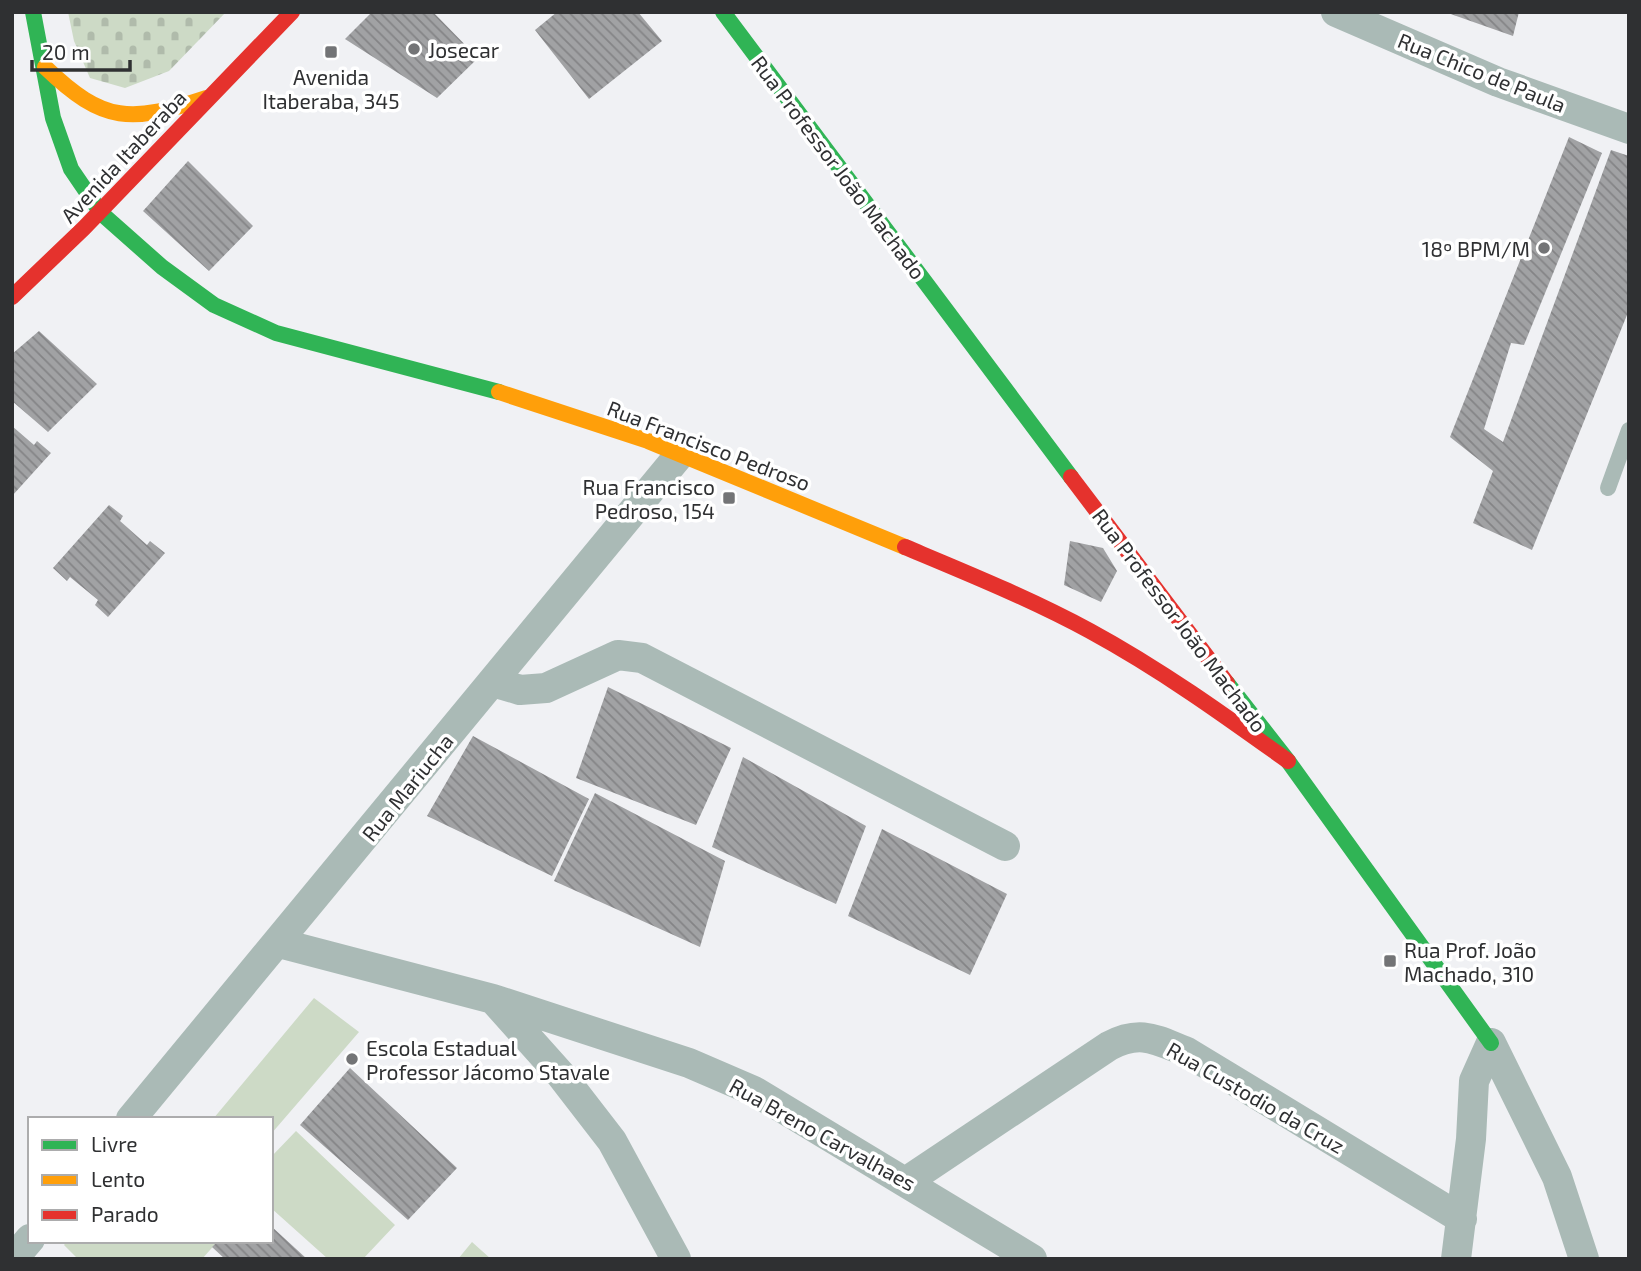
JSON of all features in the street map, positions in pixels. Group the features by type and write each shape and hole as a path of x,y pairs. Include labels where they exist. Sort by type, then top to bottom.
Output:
{"street":[{"name":"Rua Francisco Pedroso","path":"33,12 45,67 51,115 62,151 77,183 101,213 184,282 225,311 275,333 464,382 576,416 681,453 1010,592 1112,643 1195,694 1288,761"},
{"name":"Avenida Itaberaba","path":"12,297 101,213 208,97 292,12"},
{"name":"Rua Professor João Machado","path":"723,12 1162,611 1288,761 1491,1043 1556,1177 1584,1259"},
{"name":"Rua Chico de Paula","path":"1336,12 1498,82 1629,129"},
{"path":"45,67 69,92 101,111 127,116 166,112 208,97"},
{"name":"Rua Mariucha","path":"133,1117 681,453"},
{"path":"1112,643 1133,636"},
{"path":"493,682 520,690 546,688 618,655 642,658 1005,846"},
{"name":"Rua Breno Carvalhaes","path":"279,943 493,999 631,1042 754,1091 907,1181 1032,1259"},
{"path":"493,999 561,1075 612,1141 676,1259"},
{"name":"Rua Custodio da Cruz","path":"907,1181 1109,1046 1127,1036 1147,1036 1187,1052 1462,1219"},
{"path":"1456,1259 1474,1081 1491,1043"},
{"path":"13,1259 28,1240"}],"lane":[{"path":"1608,488 1629,429"}],"green space":[{"path":"68,12 226,12 169,71 125,88 90,78 74,41"},
{"path":"314,998 359,1032 273,1132 273,1117 215,1117"},
{"path":"296,1131 395,1225 363,1259 328,1259 273,1210 273,1155"},
{"path":"472,1242 491,1259 458,1259"},
{"path":"216,1243 202,1259 78,1259 64,1245"}],"building":[{"name":"Josecar","path":"372,12 433,12 478,58 437,98 345,39"},
{"path":"557,12 638,12 662,41 589,99 535,30"},
{"path":"1445,12 1519,12 1513,36"},
{"path":"1569,137 1602,153 1524,345 1511,343 1484,429 1503,442 1611,150 1629,156 1629,310 1532,550 1473,523 1493,471 1450,437"},
{"path":"188,161 253,226 209,271 143,211"},
{"path":"39,331 97,384 48,432 12,401 12,354"},
{"path":"12,426 34,445 37,441 51,453 12,496"},
{"path":"109,505 123,516 120,521 147,545 150,541 165,553 108,617 95,605 98,600 70,577 67,581 53,568"},
{"path":"1070,541 1103,548 1117,571 1101,602 1064,585"},
{"path":"608,687 731,748 696,825 576,778"},
{"path":"473,736 589,799 552,876 427,816"},
{"path":"743,757 866,826 836,904 712,847"},
{"path":"595,793 725,861 700,947 554,881"},
{"path":"882,829 1007,894 970,975 848,916"},
{"path":"350,1068 457,1168 408,1220 300,1125"},
{"path":"273,1228 307,1259 225,1259 212,1247 216,1243 273,1243"}],"traffic: fast":[{"path":"33,12 53,118 71,169 101,213 162,267 214,305 276,333 499,392"},
{"path":"723,12 1071,477"},
{"path":"1227,683 1288,761 1491,1043"}],"traffic: slow":[{"path":"45,67 85,99 119,113 158,112 206,98"},
{"path":"499,392 648,441 905,547"}],"traffic: jam":[{"path":"12,297 84,228 292,12"},
{"path":"1071,477 1227,683"},
{"path":"905,547 1022,597 1090,631 1167,677 1288,761"}],"place":[{"name":"Josecar","path":"414,49"},
{"name":"Avenida Itaberaba, 345","path":"331,52"},
{"name":"18º BPM/M","path":"1544,248"},
{"name":"Rua Francisco Pedroso, 154","path":"729,498"},
{"name":"Rua Prof. João Machado, 310","path":"1390,961"},
{"name":"Escola Estadual Professor Jácomo Stavale","path":"352,1059"}]}
